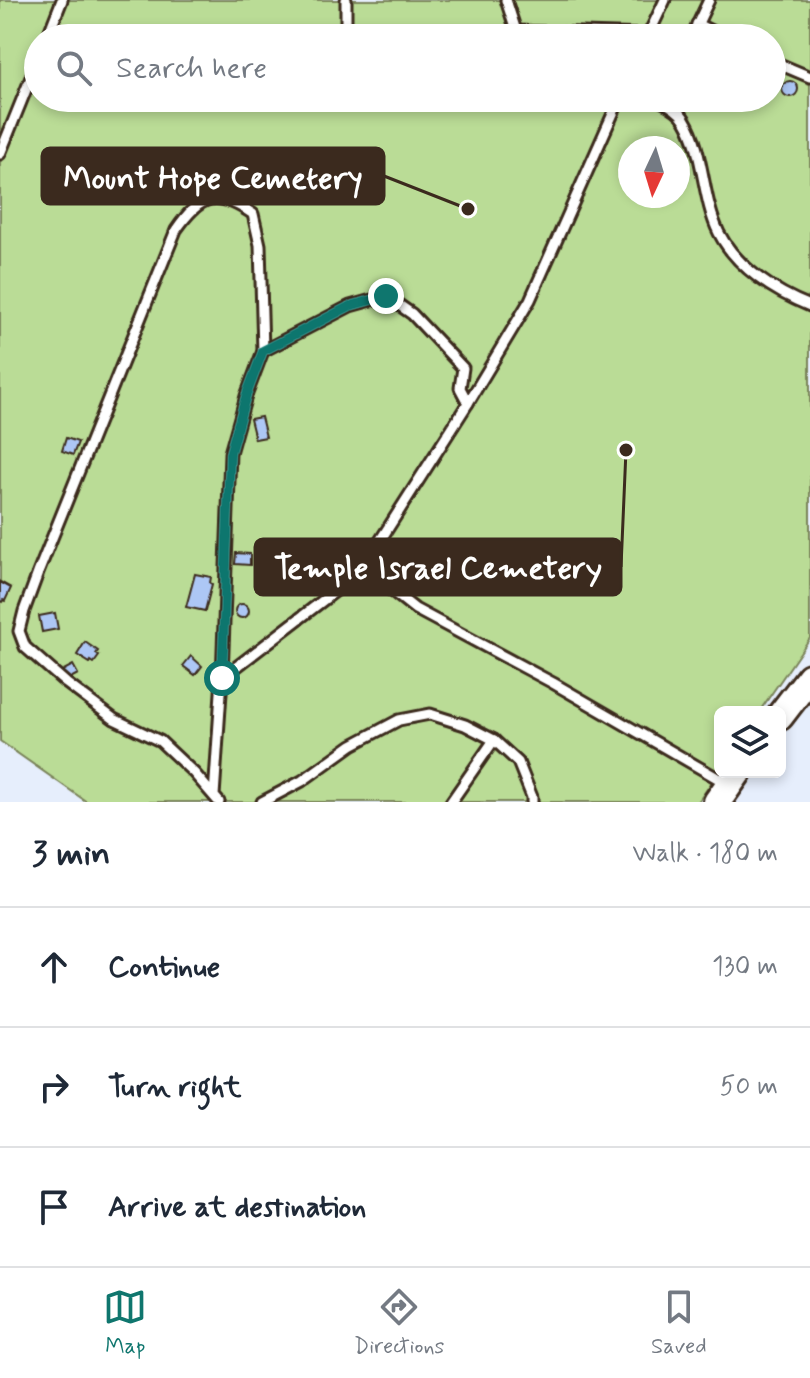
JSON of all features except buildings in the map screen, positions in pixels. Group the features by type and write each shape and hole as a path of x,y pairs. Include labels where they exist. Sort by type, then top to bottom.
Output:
{"main road":[{"path":"786,708 810,677"}],"lane":[{"path":"53,24 62,0"},
{"path":"346,0 346,24"},
{"path":"506,0 514,24"},
{"path":"654,24 665,0"},
{"path":"697,24 709,0"},
{"path":"786,67 810,77"},
{"path":"0,154 24,95"},
{"path":"222,678 363,568 530,300 614,112"},
{"path":"678,112 693,137 712,216 720,236 732,253 755,274 785,296 810,306"},
{"path":"222,198 253,214 260,245 263,351 230,453 216,799 160,741 114,719 66,683 25,647 19,631 44,559 176,230 190,209 208,199 222,198"},
{"path":"263,351 350,306 386,296 412,314 463,368 460,388 468,403"},
{"path":"363,568 415,609 682,756 728,786"},
{"path":"262,802 302,781 352,745 399,720 430,714 465,725 494,740 518,762 532,802"},
{"path":"451,802 494,740"}],"green space":[{"path":"0,0 810,0 810,638 763,706 714,706 714,778 698,802 87,802 0,741"}],"place":[{"name":"Mount Hope Cemetery","path":"468,209"},
{"name":"Temple Israel Cemetery","path":"626,450"}],"route":[{"path":"222,678 230,453 263,351 350,306 386,296"}]}
